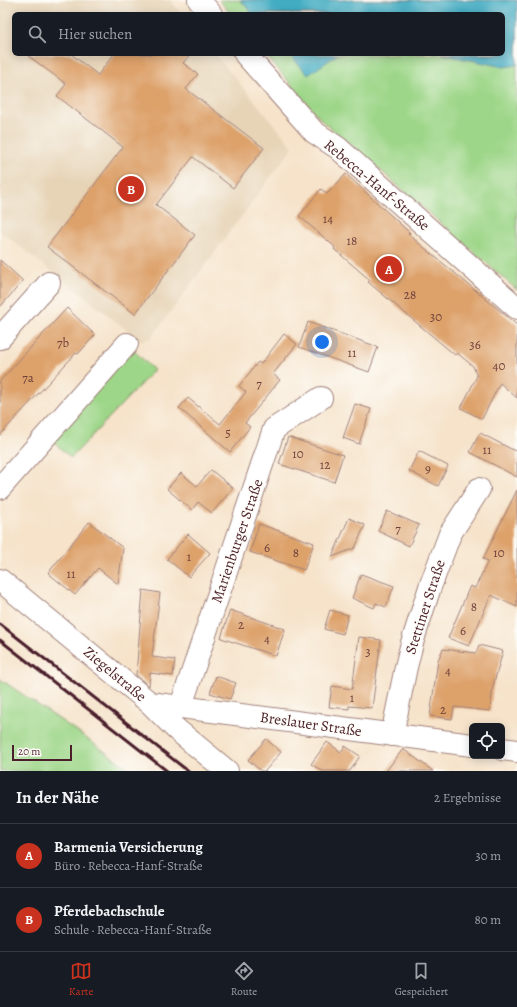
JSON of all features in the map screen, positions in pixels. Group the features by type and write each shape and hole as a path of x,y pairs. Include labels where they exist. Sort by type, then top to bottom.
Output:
{"street":[{"path":"199,0 209,12"},
{"name":"Rebecca-Hanf-Straße","path":"247,56 314,132 338,148 517,308"},
{"path":"0,338 49,283"},
{"path":"2,482 127,344"},
{"name":"Marienburger Straße","path":"181,706 274,429 321,398"},
{"name":"Stettiner Straße","path":"392,734 412,643 430,587 450,534 479,489"},
{"name":"Ziegelstraße","path":"0,580 150,703 176,729 227,771"},
{"name":"Breslauer Straße","path":"150,703 469,745"},
{"path":"505,749 517,751"}],"shaded area":[{"path":"0,0 170,0 180,12 12,12 12,56 217,56 293,147 151,338 141,341 0,231"}],"green space":[{"path":"219,0 517,0 517,290 346,140 323,122 267,56 505,56 505,12 229,12"},
{"path":"132,349 154,370 71,458 49,438"},
{"path":"0,679 72,728 132,771 0,771"}],"water":[{"path":"240,0 517,0 517,65 504,67 451,56 505,56 505,12 251,12"},
{"path":"291,56 335,56 308,75"}],"building":[{"path":"29,56 74,56 98,75 112,56 189,56 183,63 198,74 186,89 264,148 233,188 193,157 156,205 195,235 135,314 47,247 123,147 57,96 66,84"},
{"path":"346,174 410,233 408,234 517,325 517,398 500,383 482,419 461,408 477,376 473,366 457,353 455,355 368,282 370,280 299,216 321,189 327,194"},
{"path":"0,260 23,281 0,307"},
{"path":"67,308 95,335 78,354 76,353 0,435 0,381"},
{"path":"308,322 378,347 369,372 299,347"},
{"path":"284,334 297,344 273,374 280,380 245,423 250,427 230,452 179,408 188,398 220,424 246,392 239,386 258,362 261,364"},
{"path":"355,404 371,409 359,444 343,438"},
{"path":"480,433 517,452 517,477 470,452"},
{"path":"288,437 343,455 334,482 279,464"},
{"path":"419,451 448,466 438,486 409,471"},
{"path":"211,470 233,488 212,513 198,502 192,510 167,489 181,473 197,486"},
{"path":"517,490 517,607 491,595 469,646 448,638 470,586 475,588 488,561 483,559"},
{"path":"387,511 419,525 409,546 378,531"},
{"path":"349,518 365,525 355,548 332,557"},
{"path":"89,522 123,548 118,584 98,568 75,595 48,573"},
{"path":"259,524 314,543 304,570 250,552"},
{"path":"188,534 210,553 189,577 167,559"},
{"path":"361,574 394,586 386,607 376,603 374,608 352,598"},
{"path":"143,590 160,593 152,657 175,660 173,676 150,673 149,686 136,675"},
{"path":"230,610 285,629 276,656 221,638"},
{"path":"330,610 348,615 343,634 324,629"},
{"path":"359,637 381,640 372,708 349,706 349,709 329,707 332,686 352,689"},
{"path":"479,645 503,651 493,686 490,711 454,707 452,719 430,716 438,660 443,649 476,653"},
{"path":"216,676 236,683 230,699 210,693"},
{"path":"266,739 281,752 265,771 261,771 248,760"},
{"path":"327,742 341,752 345,746 360,756 350,771 322,771 311,764"},
{"path":"403,749 433,771 386,771"}],"railway":[{"path":"0,624 188,771"},
{"path":"0,640 167,771"}],"place":[{"name":"Pferdebachschule","path":"131,189"},
{"name":"Barmenia Versicherung","path":"389,269"}]}
